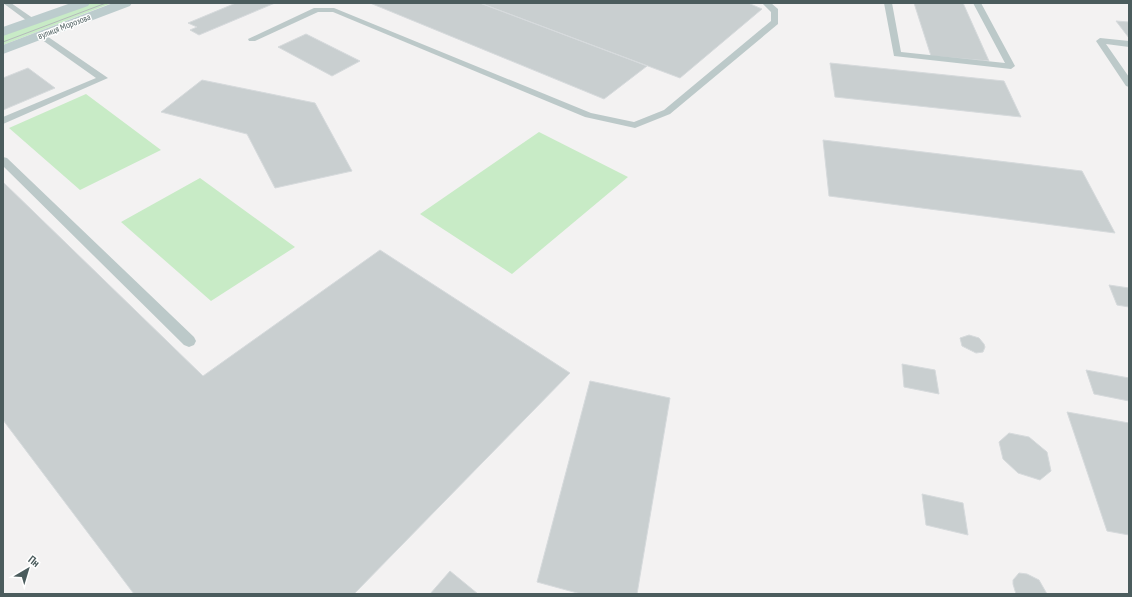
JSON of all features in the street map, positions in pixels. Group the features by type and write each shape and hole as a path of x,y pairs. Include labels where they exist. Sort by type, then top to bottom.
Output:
{"main road":[{"name":"вулиця Морозова","path":"3,32 82,3"},
{"name":"вулиця Морозова","path":"3,50 125,3"}],"lane":[{"path":"6,3 33,21"},
{"path":"252,39 317,10 334,10 588,115 634,125 667,112 775,22 775,11 766,3"},
{"path":"888,3 897,54 1012,66 977,3"},
{"path":"3,120 103,78 41,35"},
{"path":"1129,44 1100,41 1129,84"},
{"path":"3,160 189,341"}],"green space":[{"path":"87,3 112,3 3,45 3,34"},
{"path":"86,94 161,150 80,190 9,128"},
{"path":"539,132 628,177 512,274 420,214"},
{"path":"200,178 295,247 211,301 121,222"}],"building":[{"path":"236,3 275,3 199,35 190,30 197,27 188,23"},
{"path":"370,3 480,3 647,66 604,99"},
{"path":"480,3 748,3 762,9 680,78"},
{"path":"914,3 963,3 989,61 931,56"},
{"path":"1116,21 1129,22 1129,38"},
{"path":"306,34 360,61 332,76 278,47"},
{"path":"830,63 1004,81 1021,117 835,97"},
{"path":"28,68 55,88 3,110 3,78"},
{"path":"202,80 315,103 352,171 275,188 247,134 161,112"},
{"path":"823,140 1082,171 1115,233 829,196"},
{"path":"3,182 203,376 380,250 570,373 354,594 134,594 3,420"},
{"path":"1109,285 1129,288 1129,307 1117,305"},
{"path":"969,335 979,338 984,344 985,347 983,352 976,353 962,346 960,338"},
{"path":"902,364 935,370 939,394 904,387"},
{"path":"1086,370 1129,378 1129,401 1094,394"},
{"path":"590,381 670,398 637,594 581,594 537,582"},
{"path":"1067,412 1129,423 1129,535 1107,531"},
{"path":"1009,433 1029,437 1047,452 1051,471 1040,480 1018,473 1003,459 999,442"},
{"path":"922,494 963,503 968,535 926,525"},
{"path":"450,571 478,594 430,594"},
{"path":"1019,573 1027,574 1039,580 1047,594 1016,594 1013,580"}],"tram line":[{"path":"3,42 106,3"}]}
